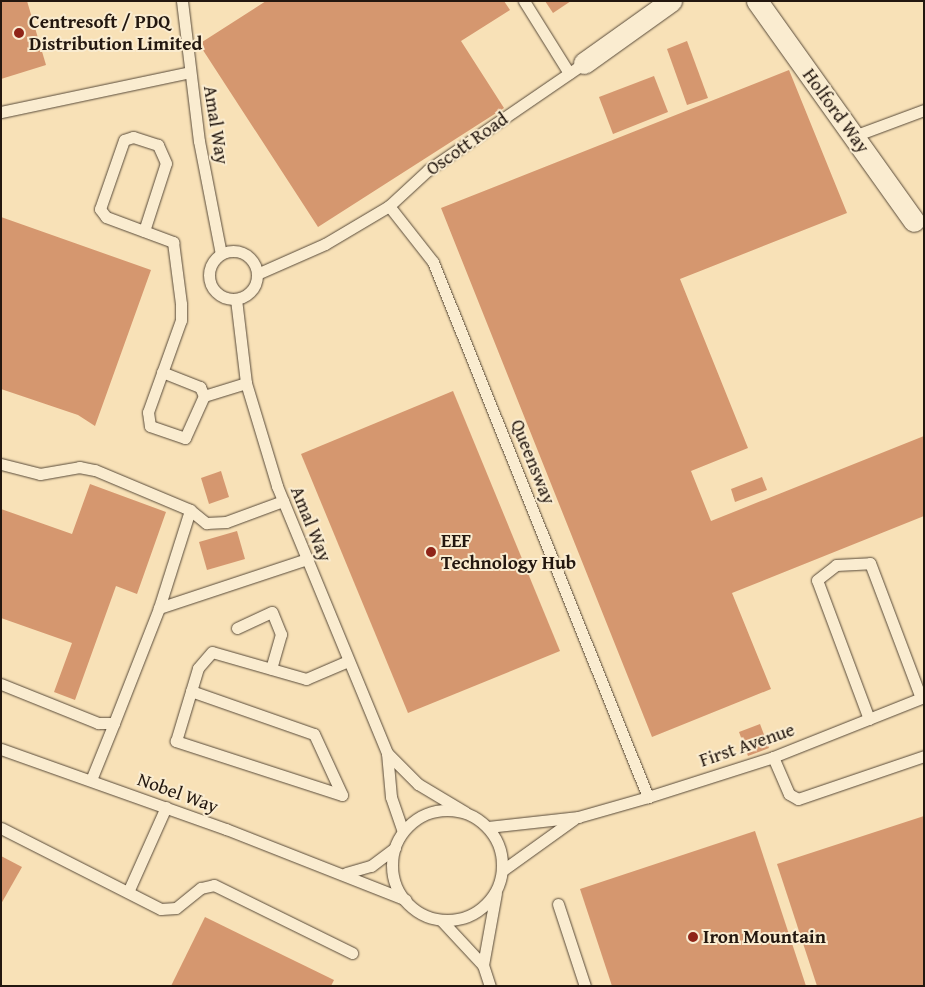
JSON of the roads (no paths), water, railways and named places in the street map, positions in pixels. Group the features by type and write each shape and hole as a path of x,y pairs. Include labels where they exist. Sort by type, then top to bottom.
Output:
{"street":[{"name":"Oscott Road","path":"577,68 670,1"},
{"name":"Holford Way","path":"757,1 921,227"}],"lane":[{"name":"Amal Way","path":"182,1 190,72 221,254"},
{"path":"524,1 577,68"},
{"name":"Oscott Road","path":"257,274 325,244 389,206 428,170 577,68"},
{"path":"1,112 190,72"},
{"path":"854,136 924,110"},
{"path":"144,231 166,163 158,145 133,137 124,140 100,209 106,217 173,242 178,252 180,320 148,412 150,426 185,438 204,396 200,387 162,372"},
{"name":"Queensway","path":"389,206 433,262 648,797"},
{"path":"221,254 245,254 257,274 247,295 236,299 219,294 209,279 214,260 221,254"},
{"name":"Amal Way","path":"236,299 246,383 283,501 387,753 391,797 403,832"},
{"path":"204,396 246,383"},
{"path":"1,464 40,474 79,467 95,470 190,510 206,523 226,522 283,501"},
{"path":"92,780 159,608 190,510"},
{"path":"159,608 307,559"},
{"path":"869,719 816,580 836,565 870,564 922,698"},
{"path":"238,628 272,612 281,634 271,670"},
{"path":"191,691 314,734 342,795 176,741 191,691 198,668 212,652 306,679 348,661"},
{"path":"1,684 98,723 114,722"},
{"name":"First Avenue","path":"488,828 578,817 648,797 773,756 922,698"},
{"name":"Nobel Way","path":"1,749 166,807 406,900"},
{"name":"Amal Way","path":"387,753 418,784 467,813"},
{"path":"773,756 789,794 798,799 924,756"},
{"path":"128,892 166,807"},
{"path":"483,965 496,893 503,870 499,843 488,828 467,813 436,811 403,832 395,848 392,871 406,900 419,913 442,921 483,965 490,986"},
{"name":"First Avenue","path":"503,870 578,817"},
{"path":"1,828 161,909 176,908 201,888 214,885 352,953"},
{"path":"341,874 359,872 395,848"},
{"path":"442,921 477,912 496,893"},
{"path":"558,904 585,986"}],"place":[{"name":"Centresoft / PDQ Distribution Limited","path":"19,33"},
{"name":"EEF Technology Hub","path":"431,552"},
{"name":"Iron Mountain","path":"693,937"}]}
